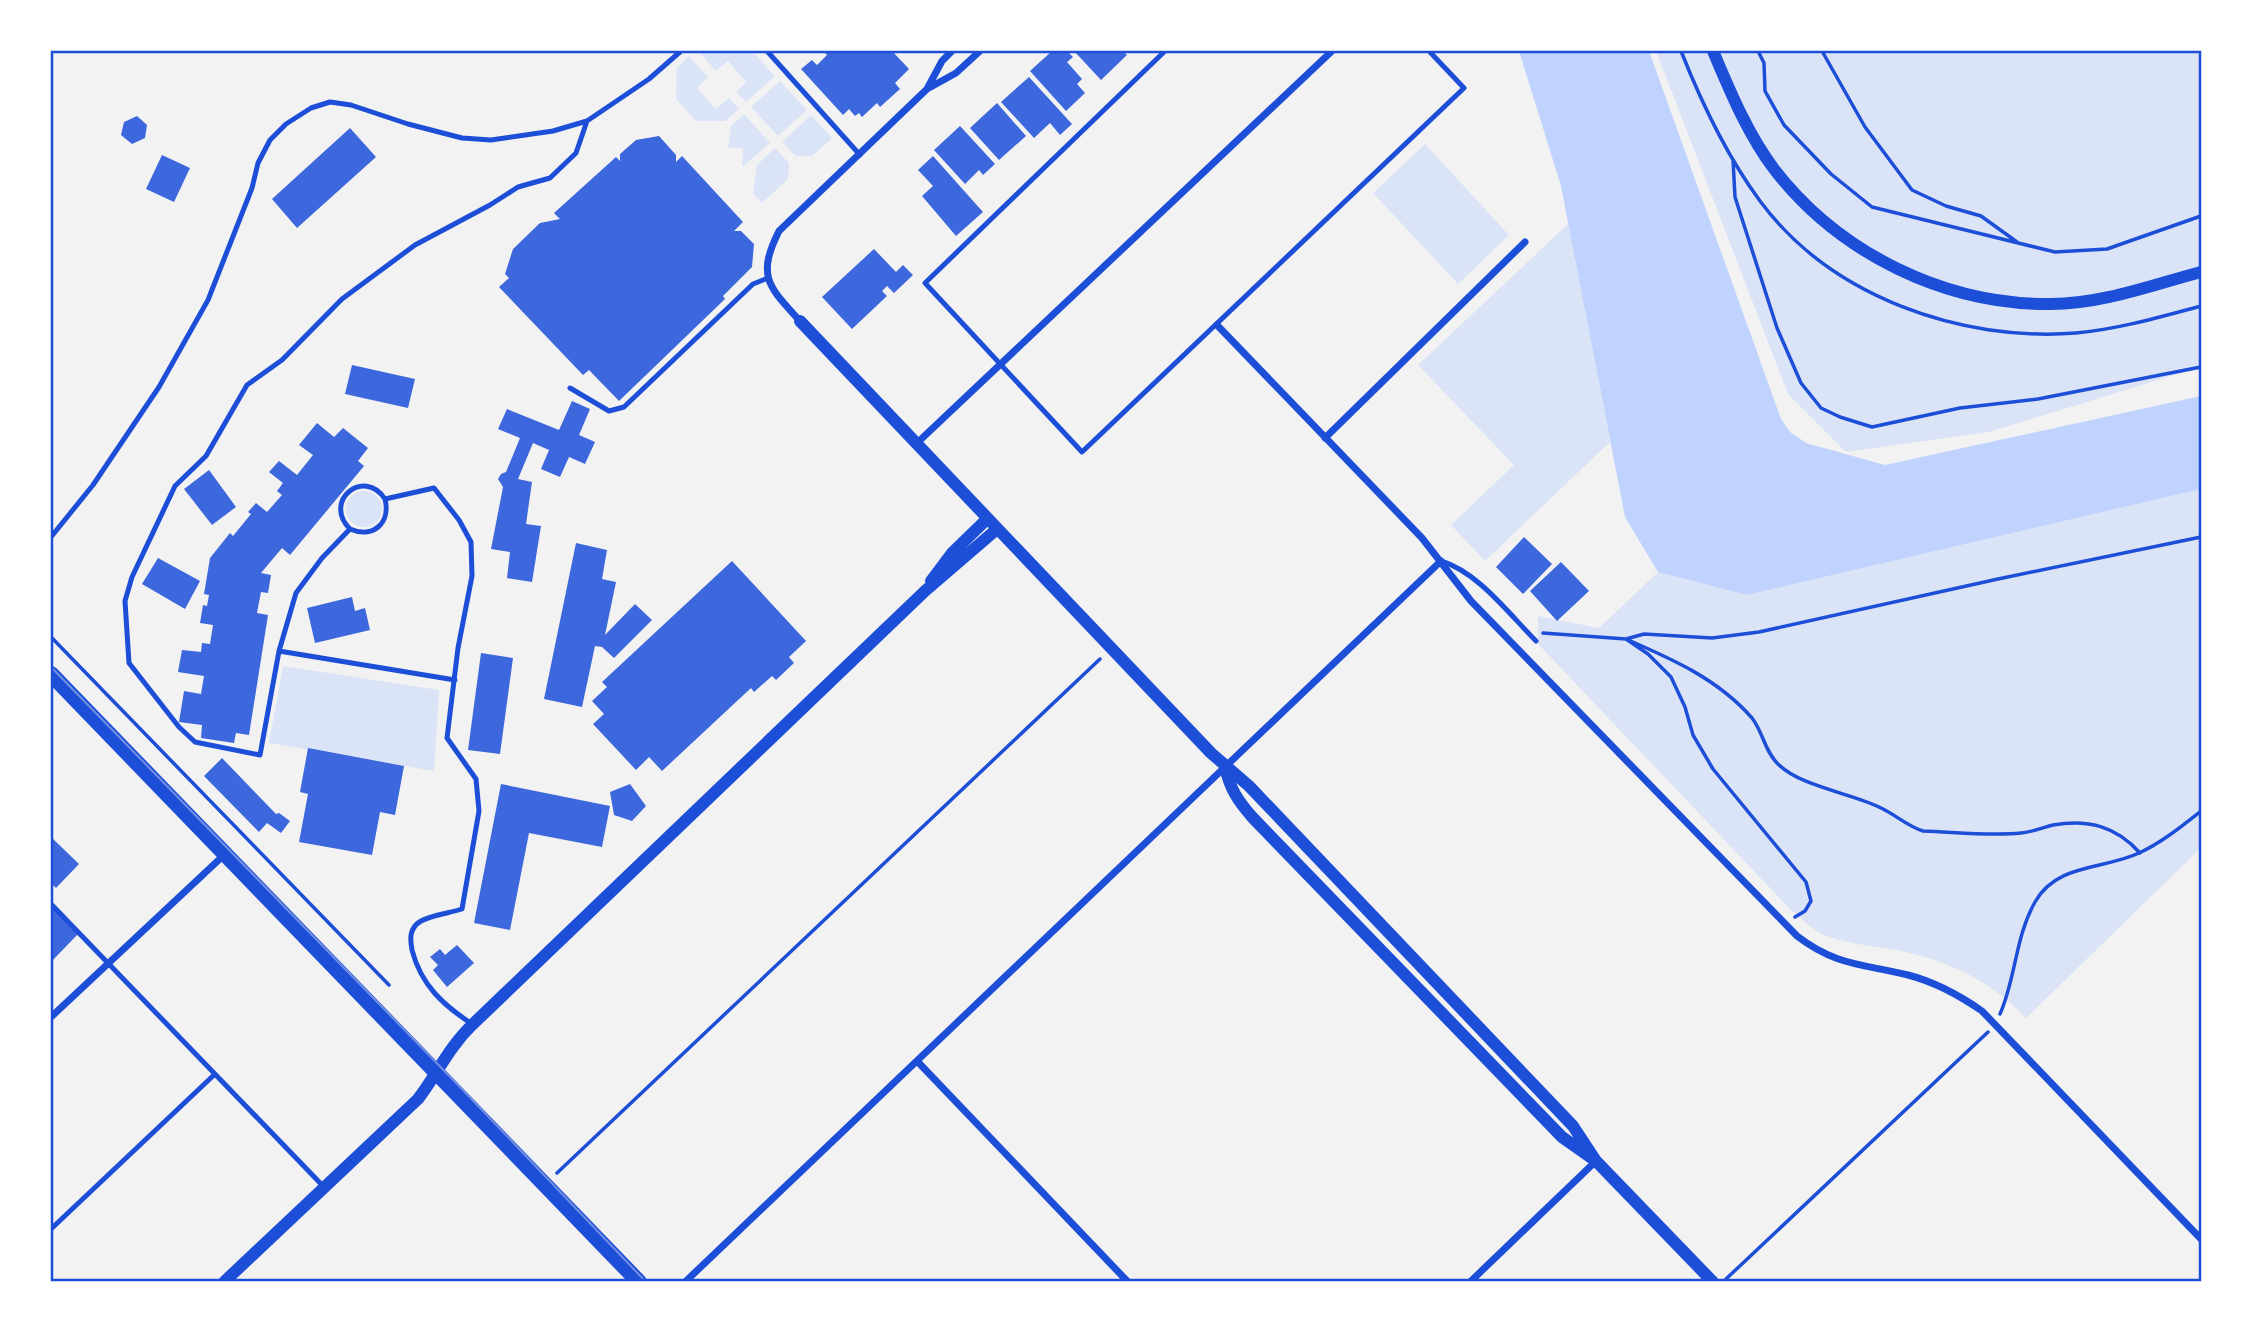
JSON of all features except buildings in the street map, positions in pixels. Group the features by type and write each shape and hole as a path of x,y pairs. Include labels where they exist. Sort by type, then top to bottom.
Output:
{"main road":[{"path":"51,674 639,1282"}],"street":[{"path":"927,89 942,61 953,51"},
{"path":"980,51 956,73 927,89 779,231 767,260 772,291 987,519 1225,767 1249,786 1573,1126 1596,1161 1713,1282"},
{"path":"916,444 1332,51"},
{"path":"1713,51 1752,136 1799,199 1859,247 1897,269 1928,283 1970,295 2013,303 2052,304 2099,299 2201,272"},
{"path":"1325,438 1525,242"},
{"path":"1217,326 1441,561 1471,601 1787,926 1807,944 1838,960 1909,975 1950,991 1982,1011 2201,1239"},
{"path":"925,591 941,566 987,519"},
{"path":"224,1282 418,1099 451,1047 472,1024 925,591 997,529"},
{"path":"685,1282 1441,561"},
{"path":"1225,767 1235,797 1253,818 1562,1137 1596,1161"},
{"path":"51,1017 225,853"},
{"path":"917,1061 1128,1282"},
{"path":"1470,1282 1596,1161"}],"lane":[{"path":"51,537 93,485 159,387 208,299 252,188 258,163 270,140 286,124 310,108 330,102 351,105 462,138 491,140 553,131 587,121 649,79 681,51"},
{"path":"767,51 860,155"},
{"path":"1165,51 925,283 1082,452 1464,88 1429,51"},
{"path":"350,529 315,566 296,593 279,651 260,755 195,742 179,727 129,663 125,601 132,577 176,486 206,456 247,385 282,360 342,299 415,244 490,205 518,187 550,178 576,153 587,121"},
{"path":"570,387 609,411 617,411 753,284 768,278"},
{"path":"369,486 376,489 385,499 387,514 379,527 365,533 350,529 341,518 340,510 345,495 352,489 369,486"},
{"path":"385,499 435,488 471,542 472,576 447,738 476,779 480,811 462,909 421,921 412,931 410,939 415,961 430,990 448,1008 472,1024"},
{"path":"1441,561 1456,566 1471,576 1535,641"},
{"path":"279,651 454,680"},
{"path":"51,904 324,1188"},
{"path":"51,1229 215,1074"}],"path":[{"path":"1681,51 1698,93 1732,160 1761,203"},
{"path":"1758,51 1764,63 1765,91 1784,125 1831,174 1872,207 2055,252 2108,249 2201,216"},
{"path":"1822,51 1865,127 1912,190 1946,206 1981,216 2019,243"},
{"path":"1732,160 1735,197 1777,328 1801,383 1821,408 1840,417 1872,427 1960,408 2038,399 2201,367"},
{"path":"1626,639 1644,634 1712,638 1759,632 2201,537"},
{"path":"1541,632 1626,639 1689,667 1718,688 1756,724 1773,759 1785,770 1880,807 1911,827 1923,831 2001,834 2076,822 2093,823 2122,835 2140,853"},
{"path":"51,637 389,985"},
{"path":"1626,639 1648,654 1671,677 1685,707 1693,735 1713,769 1806,882 1811,901 1787,926"},
{"path":"545,1184 1111,648"},
{"path":"1722,1282 1996,1025 2013,977 2021,933 2042,890 2071,872 2140,853 2201,811"}],"shaded area":[{"path":"698,51 752,51 775,76 746,102 736,92 746,82 728,61 716,71"},
{"path":"1656,51 2201,51 2201,367 1989,432 1846,452 1788,394"},
{"path":"689,56 708,77 697,88 716,109 729,98 739,109 725,121 696,121 676,99 677,68"},
{"path":"780,81 807,110 778,136 751,107"},
{"path":"744,114 770,143 742,167 743,148 728,148 731,126"},
{"path":"811,115 832,138 812,156 796,156 782,142"},
{"path":"1425,144 1509,235 1458,284 1373,193"},
{"path":"775,148 789,163 788,179 762,203 753,194 757,165"},
{"path":"1569,223 1610,442 1485,561 1451,525 1514,465 1418,365"},
{"path":"2201,489 2201,848 2026,1018 1982,982 1950,966 1915,954 1835,939 1812,928 1789,908 1538,644 1538,616 1599,628 1658,572 1747,595"},
{"path":"364,491 377,496 382,509 377,522 364,527 351,522 346,509 351,496"},
{"path":"283,666 439,690 434,771 269,743"}],"water":[{"path":"1519,51 1649,51 1781,419 1790,432 1806,443 1885,465 2201,396 2201,489 1747,595 1658,572 1625,517 1561,186"}],"tram line":[{"path":"51,667 646,1282"}]}
